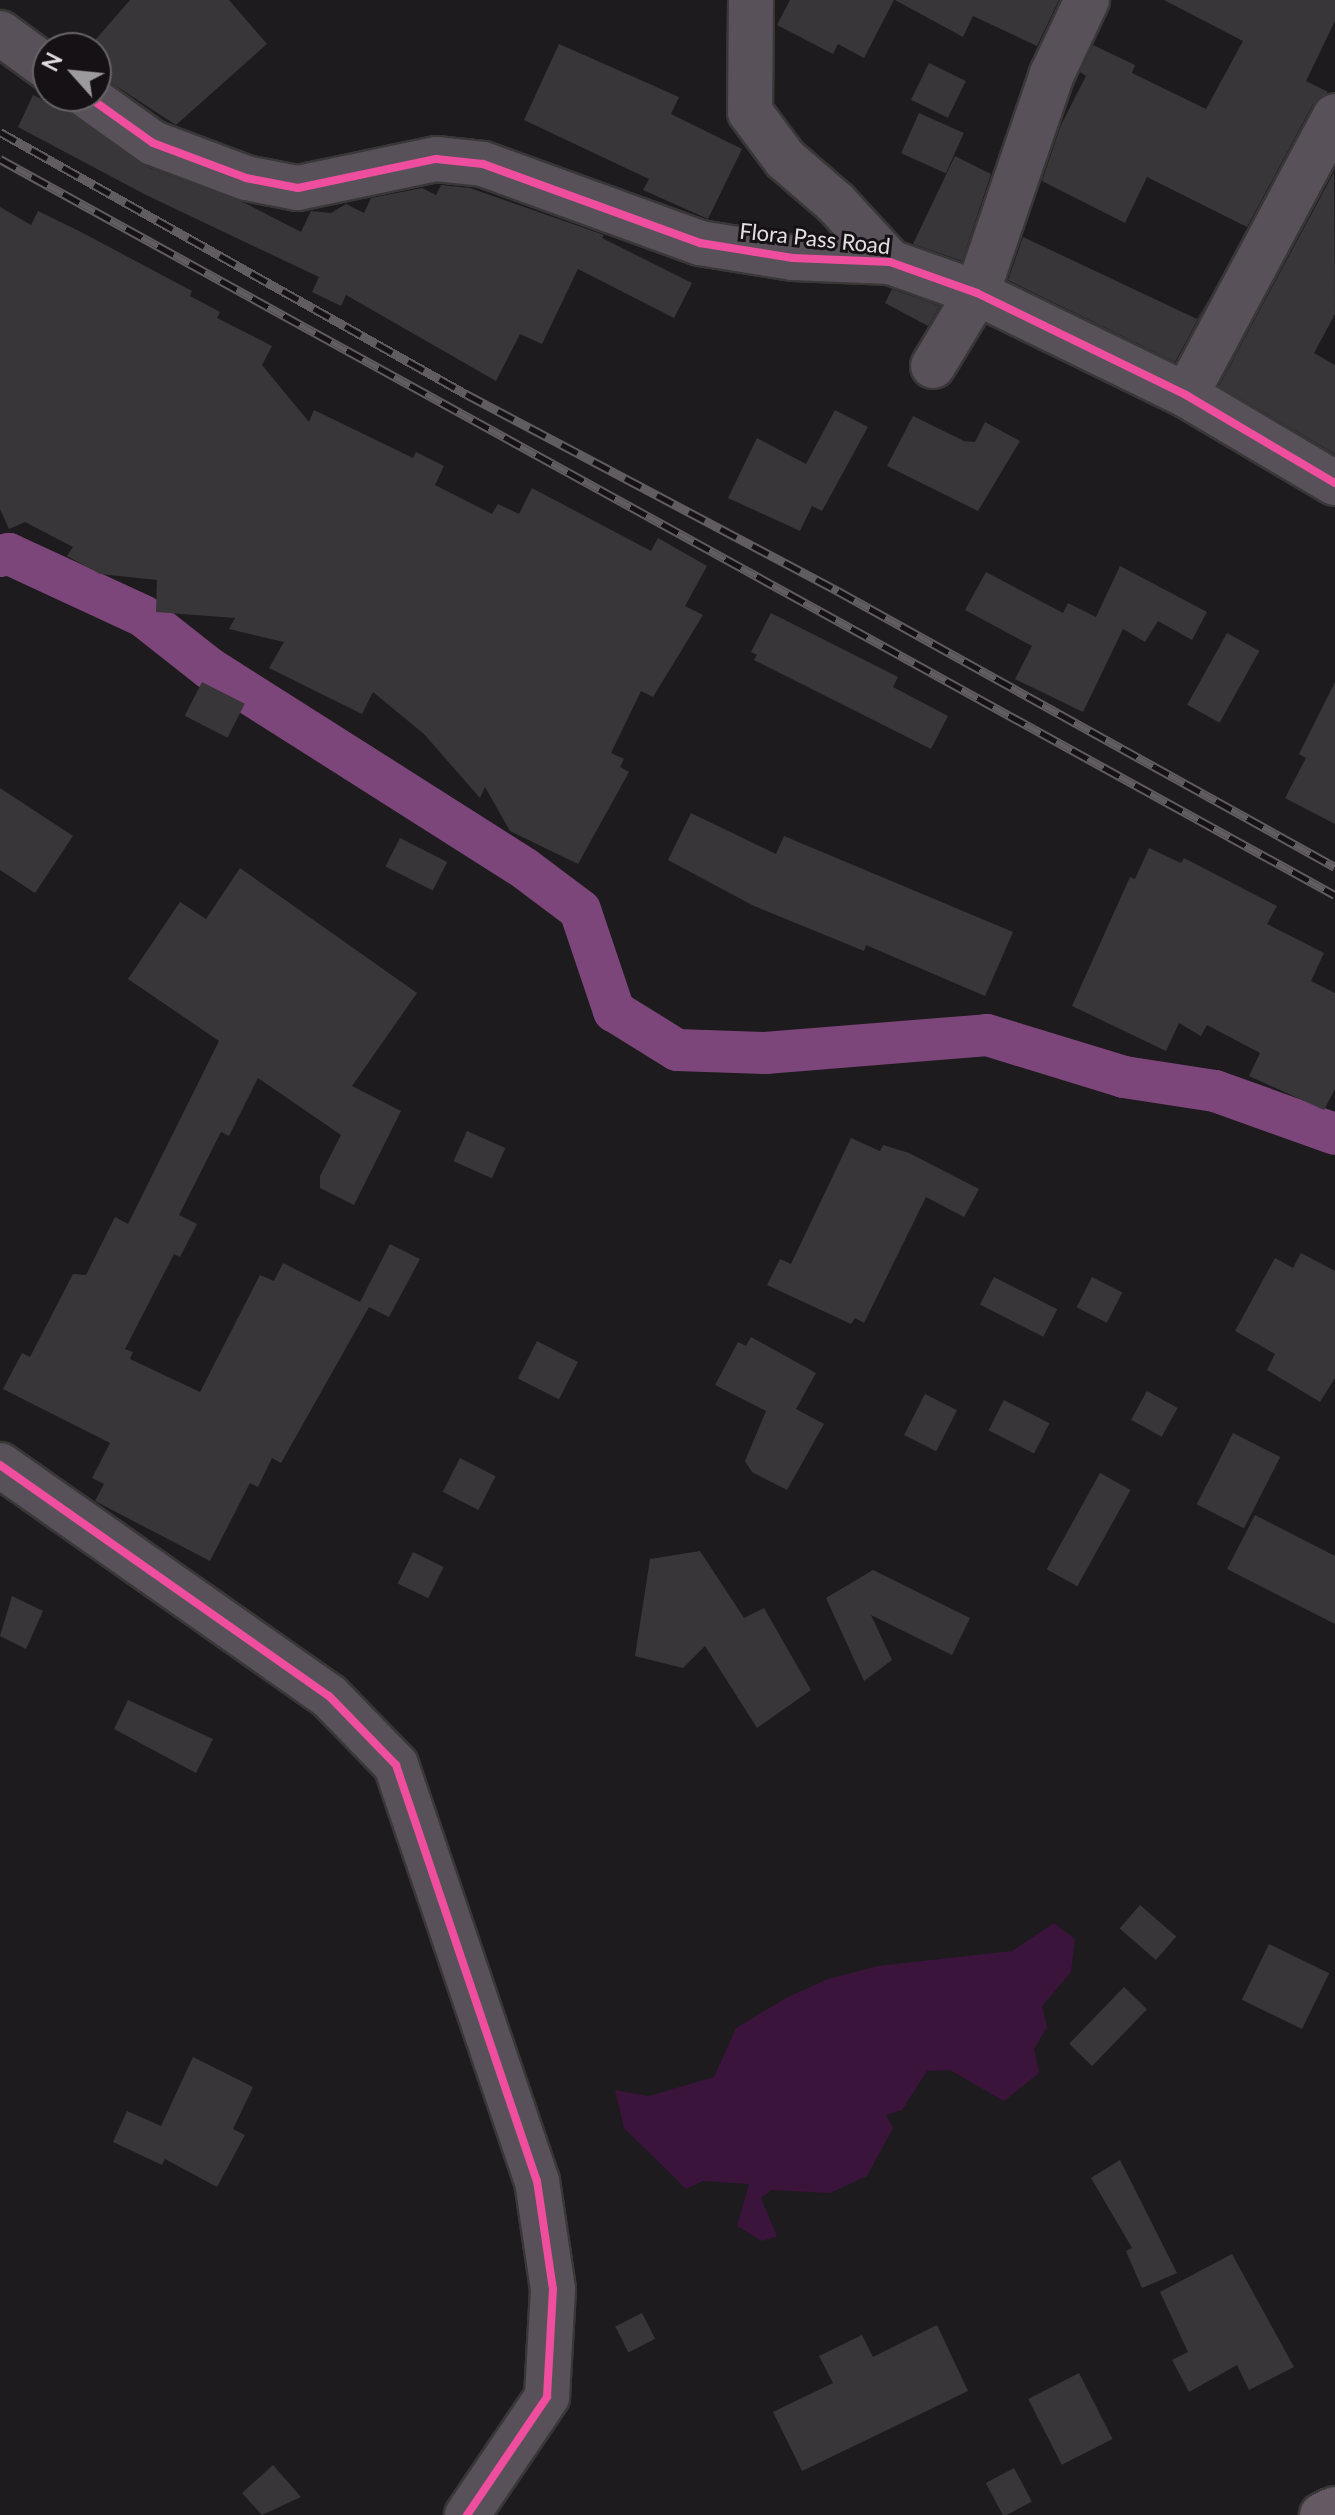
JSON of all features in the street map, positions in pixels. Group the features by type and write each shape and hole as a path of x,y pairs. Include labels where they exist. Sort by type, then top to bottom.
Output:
{"main road":[{"path":"1322,2515 1335,2509"}],"street":[{"path":"751,0 750,112 785,159 836,203 890,262"},
{"path":"933,366 977,293 1052,74 1087,0"},
{"path":"0,33 32,56"},
{"name":"Flora Pass Road","path":"109,112 153,143 246,178 298,188 436,159 483,164 700,243 793,258 890,262 977,293 1186,395 1335,483"},
{"path":"1186,395 1335,116"},
{"path":"0,1465 329,1696 396,1765 537,2181 553,2289 547,2397 467,2515"}],"shaded area":[{"path":"1054,1923 1075,1939 1071,1972 1042,2006 1047,2027 1034,2049 1039,2073 1004,2101 950,2070 927,2071 902,2110 886,2115 893,2128 867,2176 830,2193 771,2190 761,2198 777,2236 762,2241 737,2226 749,2184 703,2181 686,2189 624,2128 615,2090 649,2096 714,2077 736,2028 786,1998 828,1979 878,1966 1012,1951"}],"building":[{"path":"130,0 229,0 267,44 176,125 112,83 112,32 102,32"},
{"path":"790,0 894,0 864,58 838,44 833,54 777,25"},
{"path":"895,0 1059,0 1037,46 973,16 963,37"},
{"path":"1164,0 1335,0 1335,21 1306,81 1328,92 1313,104 1247,227 1147,177 1125,223 1042,181 1061,125 1086,76 1080,72 1093,45 1135,65 1132,73 1206,109 1243,41"},
{"path":"559,44 679,97 671,114 742,149 708,219 643,190 649,179 524,120"},
{"path":"929,63 966,81 948,118 911,100"},
{"path":"32,97 32,112 67,112 144,166 247,204 301,232 311,211 331,213 346,204 364,213 371,198 422,188 436,195 441,185 470,188 604,235 602,238 692,283 674,318 578,269 542,344 520,334 496,381 346,295 341,306 312,292 319,277 146,195 18,127"},
{"path":"919,113 964,133 946,173 901,153"},
{"path":"955,156 991,174 962,261 913,244"},
{"path":"1334,172 1335,314 1314,353 1335,365 1335,454 1219,386"},
{"path":"0,207 31,225 38,211 81,232 192,291 190,296 220,312 217,318 272,346 262,365 309,422 314,410 413,458 416,452 444,466 435,485 492,514 498,504 519,514 532,488 651,551 658,538 707,566 685,606 703,615 653,697 641,691 611,753 624,759 620,767 629,772 578,864 510,831 485,787 480,798 424,734 373,692 362,714 269,668 284,642 229,629 235,618 156,612 157,580 100,574 67,556 73,547 25,522 9,529 0,509"},
{"path":"1023,237 1197,319 1211,295 1175,362 1008,280"},
{"path":"892,289 940,306 928,326 885,303"},
{"path":"835,410 868,427 822,511 812,506 800,531 728,498 757,438 806,464"},
{"path":"913,416 964,441 975,442 985,422 1020,441 978,511 887,466"},
{"path":"1120,566 1207,612 1192,640 1158,621 1145,642 1123,629 1083,712 1015,679 1032,646 965,610 986,572 1063,613 1068,603 1096,617"},
{"path":"771,613 898,677 893,687 948,716 931,749 754,660 757,655 751,652"},
{"path":"1227,633 1259,651 1220,723 1187,705"},
{"path":"202,682 245,704 228,738 185,716"},
{"path":"1335,682 1335,824 1285,798 1306,758 1299,754"},
{"path":"0,788 73,836 35,893 0,870"},
{"path":"691,813 776,854 784,836 1013,932 985,996 866,945 864,951 754,906 668,860"},
{"path":"400,838 447,862 433,891 385,867"},
{"path":"1149,848 1181,863 1184,858 1277,906 1267,924 1324,953 1311,981 1335,993 1335,1089 1324,1110 1249,1076 1260,1053 1207,1025 1201,1036 1179,1023 1166,1051 1072,1006 1130,877 1135,879"},
{"path":"240,868 417,993 352,1086 401,1111 354,1205 320,1188 320,1176 341,1135 258,1078 229,1136 221,1132 179,1215 197,1224 180,1257 174,1254 125,1349 133,1352 130,1359 200,1392 260,1275 274,1281 283,1263 360,1302 390,1244 420,1259 389,1317 369,1307 281,1463 272,1458 258,1487 250,1483 210,1561 95,1501 104,1484 92,1478 110,1443 3,1389 22,1353 30,1357 73,1274 86,1275 115,1217 128,1224 219,1041 128,979 180,902 206,919"},
{"path":"467,1131 505,1148 492,1178 454,1161"},
{"path":"851,1138 880,1151 883,1145 909,1153 979,1189 964,1217 926,1197 864,1323 855,1318 851,1324 767,1285 780,1259 791,1264"},
{"path":"1301,1253 1335,1271 1335,1378 1320,1402 1267,1370 1275,1354 1235,1331 1275,1258 1293,1268"},
{"path":"994,1277 1057,1309 1043,1337 980,1305"},
{"path":"1092,1277 1122,1292 1107,1323 1077,1307"},
{"path":"751,1337 816,1373 796,1409 824,1424 787,1490 752,1472 745,1461 766,1411 715,1385 738,1342 746,1346"},
{"path":"537,1341 578,1362 559,1399 518,1378"},
{"path":"1147,1391 1178,1408 1162,1437 1131,1420"},
{"path":"925,1394 957,1410 936,1451 904,1435"},
{"path":"1004,1400 1049,1423 1034,1453 989,1430"},
{"path":"1233,1433 1280,1457 1244,1528 1197,1504"},
{"path":"460,1458 496,1476 478,1510 443,1492"},
{"path":"1100,1473 1131,1490 1077,1586 1047,1569"},
{"path":"1255,1515 1335,1556 1335,1624 1227,1569"},
{"path":"700,1551 744,1618 764,1608 811,1690 757,1728 705,1646 683,1668 635,1656 650,1559"},
{"path":"413,1552 444,1567 428,1598 398,1583"},
{"path":"873,1570 970,1618 952,1655 871,1615 892,1660 864,1681 826,1598"},
{"path":"12,1596 43,1611 26,1649 0,1636"},
{"path":"128,1700 213,1739 196,1773 114,1729"},
{"path":"1140,1905 1176,1936 1156,1960 1120,1928"},
{"path":"1269,1944 1329,1973 1302,2029 1242,2000"},
{"path":"1124,1987 1147,2009 1092,2066 1069,2044"},
{"path":"193,2057 253,2087 233,2129 245,2135 217,2187 165,2159 162,2165 113,2142 127,2111 161,2126"},
{"path":"1120,2160 1177,2273 1142,2288 1126,2251 1132,2248 1091,2178"},
{"path":"1232,2254 1294,2367 1249,2390 1237,2365 1189,2392 1172,2360 1188,2352 1160,2292"},
{"path":"642,2313 655,2339 628,2352 615,2327"},
{"path":"937,2325 968,2391 802,2471 773,2412 833,2383 819,2356 862,2335 873,2357"},
{"path":"1079,2373 1113,2439 1062,2465 1028,2399"},
{"path":"273,2465 301,2497 262,2515 242,2493"},
{"path":"1014,2468 1032,2502 1003,2515 986,2483"}],"waterway":[{"path":"0,556 9,554 143,616 209,668 524,868 580,910 614,1011 677,1050 765,1053 987,1035 1124,1077 1215,1091 1335,1134"}],"railway":[{"path":"0,132 466,394 838,591 1335,867"},
{"path":"0,159 1335,895"}],"cycle path":[{"path":"109,112 153,143 246,178 298,188 436,159 483,164 700,243 793,258 890,262 977,293 1186,395 1335,483"},
{"path":"0,1465 329,1696 396,1765 537,2181 553,2289 547,2397 467,2515"}]}
